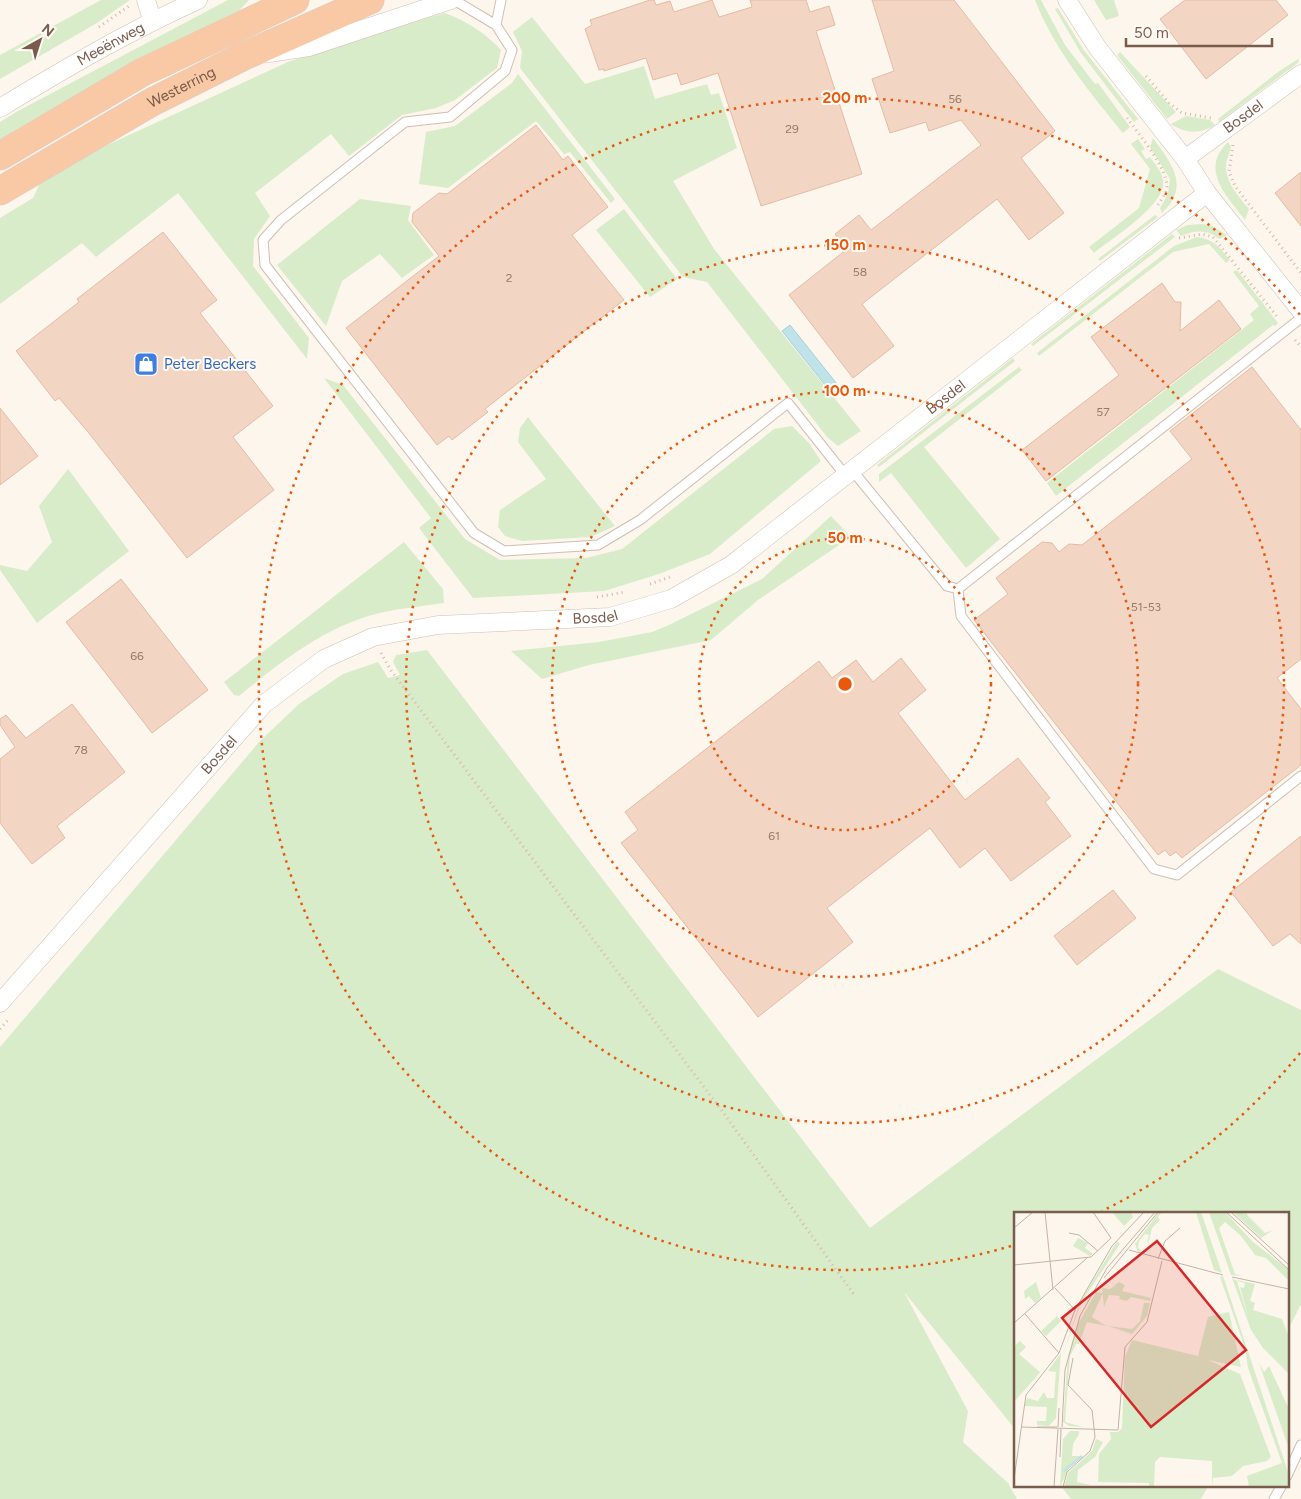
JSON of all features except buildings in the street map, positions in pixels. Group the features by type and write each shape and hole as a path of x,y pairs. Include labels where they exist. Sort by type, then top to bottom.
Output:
{"highway":[{"name":"Westerring","path":"0,156 141,73 295,0"},
{"name":"Westerring","path":"0,191 152,102 244,56 370,0"}],"street":[{"path":"146,0 152,20"},
{"name":"Meeënweg","path":"0,108 70,65 152,20 198,0"},
{"path":"244,56 309,47 453,0"},
{"path":"1068,0 1097,47 1185,158 1207,193 1301,311"},
{"name":"Bosdel","path":"1185,158 1301,74"},
{"name":"Bosdel","path":"0,1003 264,704 324,658 373,637 438,625 610,616 671,599 731,565 1207,193"}],"lane":[{"path":"453,0 496,25 512,50 505,71 450,117 405,122 281,220 263,240 265,265 474,533 504,551 598,545 640,520 788,403 946,586 958,589"},
{"path":"496,25 501,0"},
{"path":"958,589 1301,318"},
{"path":"958,589 960,616 1154,869 1177,875 1301,776"},
{"path":"1288,1474 1301,1444"},
{"path":"1274,1499 1281,1486"}],"path":[{"path":"1139,69 1169,103 1182,113 1214,119"},
{"path":"1124,114 1163,172 1167,186 1164,196 1156,209 1150,214"},
{"path":"1230,141 1234,146 1229,172 1235,186 1301,273"},
{"path":"1156,209 1162,216"},
{"path":"1177,236 1180,239 1190,235 1203,234 1213,237 1301,347"},
{"path":"648,585 675,575"},
{"path":"589,598 631,590"},
{"path":"373,637 390,669 725,1115 855,1296"}],"green space":[{"path":"101,0 130,0 97,23 0,79 0,55"},
{"path":"228,0 249,0 237,13 0,143 0,122"},
{"path":"1035,0 1041,0 1065,45 1095,84 1098,83 1130,127 1123,133 1062,53"},
{"path":"1094,0 1114,0 1119,16 1106,20"},
{"path":"1058,8 1083,49 1138,119 1134,122 1081,53 1055,9"},
{"path":"445,13 475,28 501,50 497,68 455,100 436,108 402,115 349,156 331,134 255,193 270,216 254,239 253,266 309,338 307,359 178,193 96,257 82,243 0,304 0,218 33,198 41,181 92,152 288,62"},
{"path":"532,17 585,84 644,66 655,99 707,84 711,95 719,93 737,148 673,181 714,249 861,431 838,446 827,437 707,282 683,277 520,68 522,51 513,32"},
{"path":"1120,52 1176,112 1167,119 1117,55"},
{"path":"1298,59 1299,62 1219,122 1218,119 1278,72"},
{"path":"518,74 615,199 611,203 570,152 564,154 536,121 448,188 419,184 426,132 455,126 512,83"},
{"path":"1186,116 1210,120 1215,125 1193,132 1182,130 1171,124"},
{"path":"1153,138 1166,156 1177,184 1171,203 1162,213 1160,208 1168,194 1170,179 1150,147"},
{"path":"1138,139 1145,149 1141,151 1146,159 1150,157 1161,174 1163,180 1162,189 1157,200 1148,210 1094,253 1089,247 1139,208 1150,169 1131,144"},
{"path":"1228,142 1231,147 1226,164 1228,178 1241,200 1249,209 1245,220 1224,192 1216,173 1216,163 1220,152"},
{"path":"360,199 411,206 408,220 434,255 402,278 380,254 342,281 326,326 277,265"},
{"path":"624,209 677,279 650,297 596,230"},
{"path":"1155,215 1158,217 1100,261 1098,259"},
{"path":"1202,224 1212,226 1227,235 1219,239 1206,232 1181,236 1176,230 1188,225"},
{"path":"1172,234 1175,237 1033,346 1031,344"},
{"path":"1197,237 1212,242 1230,260 1226,263 1209,244 1173,252 1039,356 1037,353 1174,246"},
{"path":"1237,270 1278,323 1056,496 1047,483 1254,320 1250,314 1259,306 1233,272"},
{"path":"1013,358 1015,361 879,467 877,465"},
{"path":"1019,367 1022,370 924,447 1000,539 966,568 891,473 879,482 879,474"},
{"path":"324,378 343,385 465,539 500,560 586,558 622,549 774,429 792,426 809,443 821,461 710,554 659,574 604,591 473,598 419,528 431,518"},
{"path":"528,417 615,526 591,537 522,541 505,536 498,527 500,510 546,479 518,442 520,428"},
{"path":"68,469 129,551 37,623 0,570 0,565 27,571 52,542 39,506"},
{"path":"831,516 851,537 758,600 711,640 589,665 542,679 511,651 599,642 652,632 669,625 762,579"},
{"path":"404,542 443,589 444,603 384,612 344,625 289,657 239,696 234,695 224,682"},
{"path":"427,650 870,1228 1218,969 1301,1010 1301,1304 1288,1330 1288,1212 1014,1212 1014,1428 904,1292 968,1411 963,1442 1008,1483 1017,1499 0,1499 0,1047 260,741 299,704 343,674 378,662 388,678 400,675 393,662 396,655"},
{"path":"1061,1486 1208,1486 1201,1499 1071,1499"}],"water":[{"path":"790,325 837,384 829,390 782,331"}],"place":[{"name":"Peter Beckers","path":"146,364"}]}
